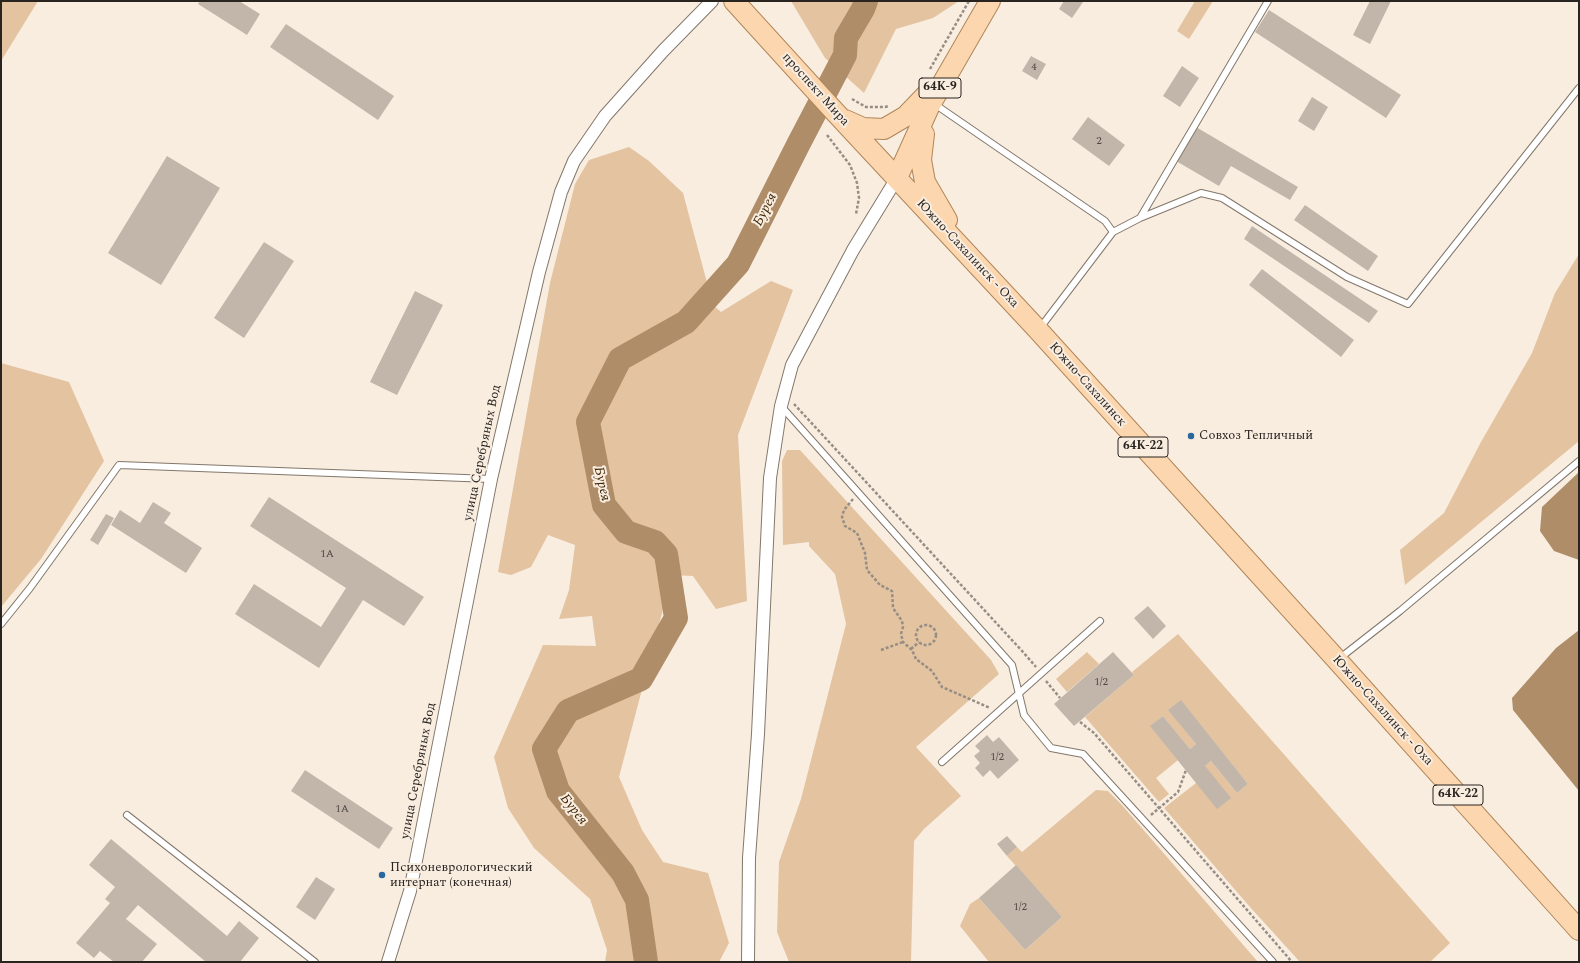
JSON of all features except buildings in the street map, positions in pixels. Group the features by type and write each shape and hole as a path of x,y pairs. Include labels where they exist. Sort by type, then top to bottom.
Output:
{"main road":[{"name":"проспект Мира","path":"734,1 838,116 897,178"},
{"name":"64К-9","path":"897,178 930,107 990,1"},
{"path":"838,116 863,128 884,129 906,116 949,72"},
{"path":"930,107 920,160 925,182 939,208 981,269"},
{"name":"Южно-Сахалинск - Оха","path":"897,178 1038,330"},
{"name":"Южно-Сахалинск","path":"1038,330 1249,563"},
{"name":"Южно-Сахалинск - Оха","path":"1249,563 1579,930"}],"street":[{"name":"улица Серебряных Вод","path":"388,962 410,891 491,479 539,272 561,192 574,161 605,116 662,51 712,1"},
{"path":"748,962 749,858 758,734 770,478 781,406 792,365 853,250 897,178"}],"lane":[{"path":"1140,218 1268,1"},
{"path":"1038,330 1113,232 1140,218 1201,193 1222,198 1347,277 1408,304 1579,88"},
{"path":"930,107 1106,221 1113,232"},
{"path":"781,406 1012,666 1024,715 1051,748 1084,754 1273,962"},
{"path":"1337,660 1400,611 1579,461"},
{"path":"1,624 30,588 119,465 491,479"},
{"path":"942,762 1100,621"},
{"path":"127,815 315,962"}],"path":[{"path":"930,70 969,1"},
{"path":"852,99 866,108 885,108 890,105"},
{"path":"827,135 850,165 857,183 859,198 856,214"},
{"path":"784,394 1023,652 1060,698"},
{"path":"859,493 844,510 842,517 845,526 857,533 865,554 867,570 880,585 892,591 893,608 902,621 903,627 901,634 903,642 911,649 916,659 932,671 942,687 998,712"},
{"path":"923,625 933,627 936,636 934,642 925,645 919,642 916,636 918,629 923,625"},
{"path":"880,650 903,642"},
{"path":"911,649 919,642"},
{"path":"1080,722 1094,733 1160,807 1292,962"},
{"path":"1145,821 1178,792 1186,770"}],"shaded area":[{"path":"1,1 38,1 1,61"},
{"path":"791,1 959,1 933,18 896,29 864,93 825,58"},
{"path":"1195,1 1213,1 1189,39 1177,31"},
{"path":"629,147 649,161 683,193 713,305 721,312 771,281 793,290 738,435 747,601 716,609 693,576 672,575 619,777 642,830 663,862 708,873 729,943 719,962 605,962 607,950 590,899 534,848 508,808 494,757 543,645 596,646 592,616 559,619 569,590 575,545 548,535 531,567 511,575 498,572 550,283 575,184 589,160"},
{"path":"1579,254 1579,441 1405,585 1400,550 1444,513 1481,442 1532,353 1555,293"},
{"path":"1,363 69,382 104,461 41,559 1,607"},
{"path":"787,450 800,450 991,660 999,674 916,747 961,796 924,829 914,841 911,962 789,962 777,932 779,862 801,799 846,624 835,574 809,546 809,542 783,545 782,461"},
{"path":"1579,472 1579,560 1554,551 1540,531 1542,507"},
{"path":"1579,630 1579,791 1513,710 1512,698 1556,648"},
{"path":"1178,634 1450,943 1430,962 1300,962 1164,808 1196,783 1205,766 1211,761 1237,793 1248,784 1181,701 1169,710 1196,744 1190,749 1163,716 1151,726 1178,760 1156,778 1169,794 1159,802 1085,717 1134,675 1132,672"},
{"path":"1087,652 1099,664 1067,692 1056,679"},
{"path":"1096,790 1108,791 1121,804 1258,962 989,962 960,926 970,904 979,898 1025,950 1062,917 1007,856 1017,847 1022,852"}],"waterway":[{"name":"Бурея","path":"646,962 637,900 623,873 558,791 544,749 568,711 641,679 676,618 666,554 655,542 626,532 604,505 588,422 620,359 686,322 738,264 845,55 846,38 866,1"}],"place":[{"name":"Совхоз Тепличный","path":"1191,436"},
{"name":"Психоневрологический интернат (конечная)","path":"382,875"}]}
